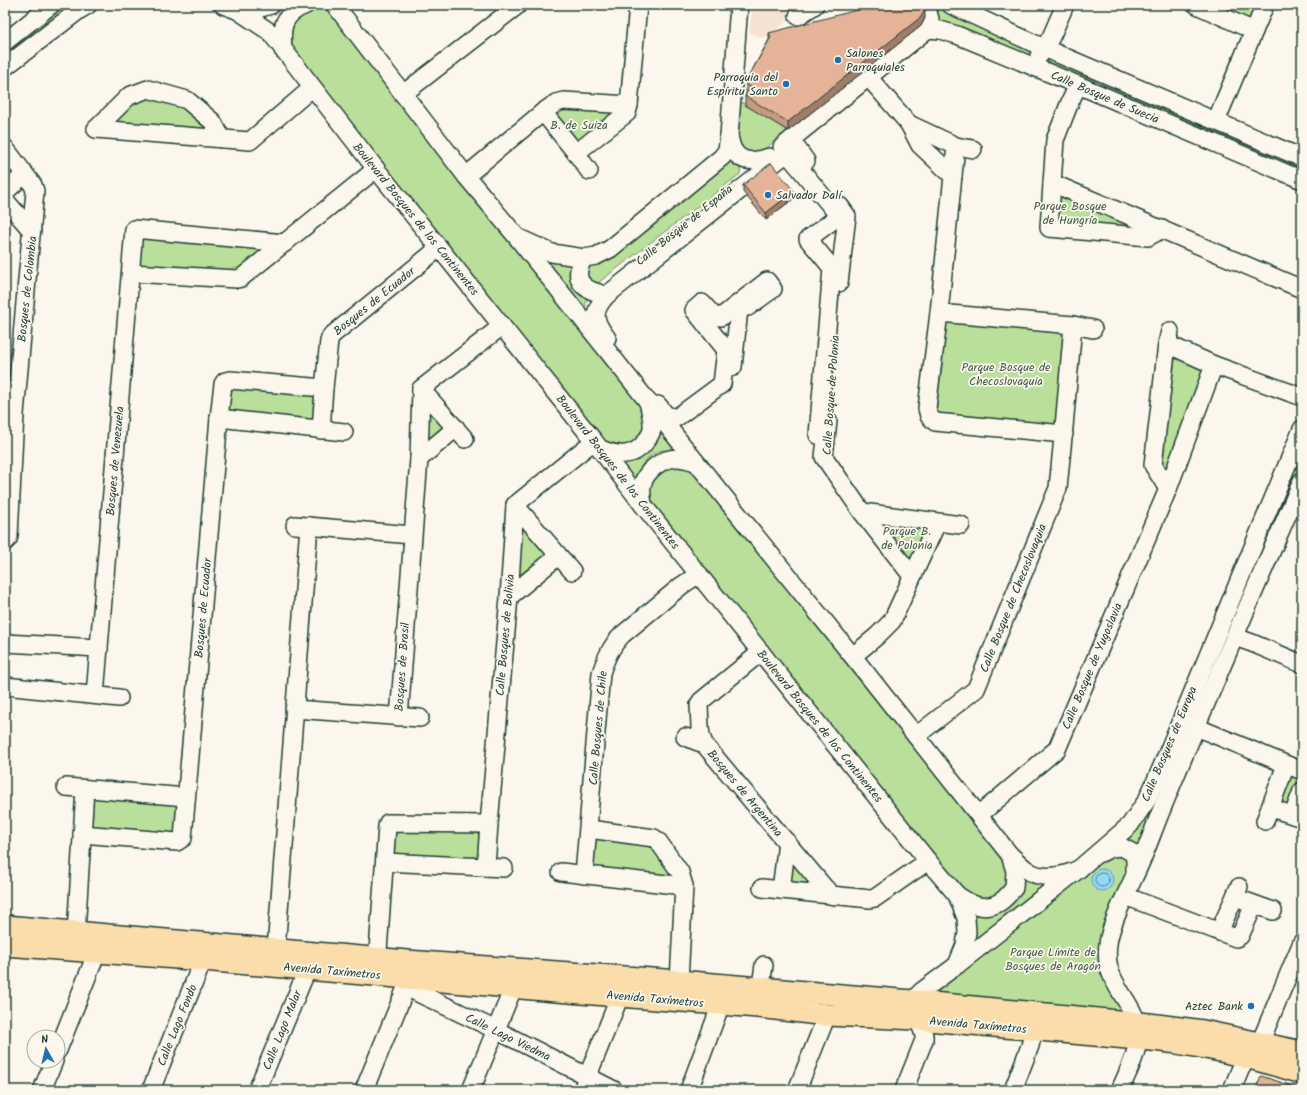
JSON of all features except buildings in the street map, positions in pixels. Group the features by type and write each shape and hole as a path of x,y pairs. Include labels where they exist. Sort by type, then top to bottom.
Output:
{"main road":[{"name":"Avenida Taxímetros","path":"5,926 377,958 557,981 620,996 721,1004 759,998 915,1010 1137,1031"},
{"name":"Avenida Taxímetros","path":"5,945 514,986 557,981 679,981 759,998 827,1015 915,1010 1034,1029 1203,1031 1254,1050 1302,1073"},
{"name":"Avenida Taxímetros","path":"1254,1050 1302,1052"}],"street":[{"path":"5,42 51,5"},
{"path":"5,67 78,10 88,5"},
{"path":"230,8 254,10 271,5"},
{"path":"283,50 283,25 288,15 298,8 306,5"},
{"path":"403,94 518,5"},
{"path":"576,153 626,113 629,105 638,5"},
{"path":"516,236 552,253 584,258 596,256 610,249 722,157 727,150 729,136 739,5"},
{"path":"798,16 815,5"},
{"path":"926,5 930,19 928,29"},
{"name":"Calle Bosque de Suecia","path":"951,5 1044,48 1302,158"},
{"path":"1032,67 1051,37 1065,5"},
{"path":"1197,5 1254,31"},
{"path":"1216,121 1265,5"},
{"path":"338,7 466,176 516,236 853,656 1010,855 1027,870 1040,876 1070,873 1079,869"},
{"name":"Boulevard Bosques de los Continentes","path":"230,8 270,32 376,169 598,445 643,505 928,861 957,894 966,918 967,932 965,945 957,965"},
{"name":"Calle Bosque de Suecia","path":"928,29 940,30 957,36 1078,85 1302,180"},
{"name":"Calle Bosque de España","path":"595,336 590,312 592,302 599,293 869,78 928,29"},
{"path":"869,78 909,124 920,145 953,176"},
{"path":"1078,85 1055,140 1049,228 1148,237 1162,229"},
{"path":"222,138 213,122 187,100 148,89 129,96 96,129 250,141 312,88"},
{"path":"466,176 543,112 560,101 629,105"},
{"path":"543,112 589,171"},
{"path":"909,124 956,146 973,149"},
{"path":"729,136 734,151 740,157 748,161 769,158"},
{"path":"791,140 847,216 817,239 841,266"},
{"path":"956,146 939,313 927,408 929,416 935,422 1064,434"},
{"path":"5,148 24,174 5,192"},
{"path":"714,327 773,289 767,281 721,317 714,316 702,303 694,310 726,350 722,384 676,418 666,415 598,326 596,314 599,304 607,295 787,153 839,216 808,239 832,268 818,435"},
{"path":"131,273 239,279 376,169"},
{"name":"Bosques de Colombia","path":"5,542 9,536 10,413 32,232 35,189 24,174"},
{"path":"1052,183 1302,289"},
{"path":"5,200 32,232"},
{"name":"Calle Bosque de Polonia","path":"847,216 841,266 824,458 862,512 912,576"},
{"name":"Bosques de Venezuela","path":"95,695 134,229 285,243"},
{"name":"Bosques de Ecuador","path":"321,430 329,341 331,336 439,248"},
{"path":"584,258 579,266 578,274 584,286 590,291 599,293"},
{"path":"671,430 730,388 735,352 744,308 765,289"},
{"path":"701,311 735,352"},
{"path":"939,313 1072,325 1093,329"},
{"name":"Calle Bosque de Checoslovaquia","path":"916,736 976,689 1058,488 1064,434 1072,325"},
{"path":"419,459 460,434 421,390 502,326"},
{"path":"1168,489 1154,465 1168,338 1214,365 1302,397"},
{"name":"Calle Bosque de Yugoslavia","path":"979,815 1057,749 1168,489 1214,365"},
{"name":"Bosques de Ecuador","path":"82,834 180,841 184,836 186,797 219,418 224,382 227,380 324,388"},
{"name":"Bosques de Brasil","path":"294,709 399,717 419,459 421,390"},
{"path":"572,571 514,505 598,445 617,454 631,454 643,445 652,430 650,408 647,399"},
{"path":"219,418 344,432"},
{"name":"Calle Bosques de Europa","path":"915,1010 922,991 1096,856 1130,825 1147,800 1302,429"},
{"path":"643,505 643,480 648,472 658,464 669,459 677,458 696,462"},
{"name":"Calle Bosques de Europa","path":"1137,1031 1134,1013 1114,979 1109,967 1109,939 1115,917 1135,876 1196,727 1302,481"},
{"name":"Calle Bosques de Bolivia","path":"486,867 509,597 514,505"},
{"path":"862,512 961,525"},
{"path":"853,656 892,621 937,523"},
{"path":"276,949 294,709 302,525 412,535"},
{"path":"509,597 558,556"},
{"name":"Calle Bosques de Chile","path":"584,875 601,673 614,643 681,586 699,574"},
{"path":"1235,637 1302,664"},
{"path":"5,643 99,648"},
{"name":"Bosques de Argentina","path":"761,652 701,701 699,705 701,736 704,744 833,896"},
{"path":"5,686 119,698"},
{"path":"399,717 420,718"},
{"path":"1196,727 1302,771"},
{"name":"Bosques de Argentina","path":"685,736 704,744"},
{"path":"1286,765 1268,814 1298,817 1302,791"},
{"path":"66,787 186,797"},
{"path":"76,933 85,789"},
{"path":"377,958 387,826 390,822 489,824"},
{"path":"589,829 654,838 658,841 680,872 684,886 679,981"},
{"name":"Bosques de Argentina","path":"781,890 787,842"},
{"path":"1096,856 1111,848 1122,847 1133,853 1136,860 1135,876"},
{"path":"957,894 971,904 984,907 993,906 1001,902 1014,888 1015,871 1010,855"},
{"path":"762,888 870,899 875,898 928,861"},
{"path":"385,862 504,868"},
{"path":"561,872 684,886"},
{"path":"1219,932 1236,892 1254,905 1273,911"},
{"path":"1125,896 1234,938 1238,938 1240,936 1254,905"},
{"path":"1232,1090 1240,1070 1254,1050 1302,942"},
{"path":"66,1030 97,952"},
{"name":"Calle Lago Fondo","path":"152,1090 203,960"},
{"path":"759,998 764,965"},
{"name":"Calle Lago Malar","path":"257,1090 306,970"},
{"path":"364,1090 410,978"},
{"name":"Calle Lago Viedma","path":"410,978 412,986 416,992 496,1030 585,1083 614,1090"},
{"path":"471,1090 514,986"},
{"path":"585,1083 620,996"},
{"path":"689,1090 721,1004"},
{"path":"904,1090 924,1040 924,1031 915,1010"},
{"path":"797,1090 827,1015"},
{"path":"1013,1090 1030,1046 1034,1029"},
{"path":"1120,1090 1135,1054 1137,1031"},
{"path":"42,1090 51,1069"}],"shaded area":[{"path":"753,5 800,5 790,13 786,22 768,36 760,38 749,32"}],"green space":[{"path":"45,5 75,5 5,64 5,37"},
{"path":"932,5 939,5 952,13 1034,51 1030,58 935,24"},
{"path":"1211,5 1257,5 1250,21"},
{"path":"314,8 325,9 332,14 497,226 645,411 648,428 631,450 603,441 468,273 375,153 291,54 290,31 293,22"},
{"path":"1047,55 1300,163 1302,171 1043,63"},
{"path":"154,96 194,110 210,133 106,125 131,101"},
{"path":"738,100 788,131 758,154 749,153 742,150 737,138 736,130"},
{"name":"B. de Suiza","path":"562,105 608,108 619,116 579,148 552,112"},
{"path":"732,159 741,166 740,174 594,286 589,285 585,266 726,161"},
{"name":"Parque Bosque de Hungría","path":"1056,190 1140,227 1058,226"},
{"path":"136,238 273,246 241,273 134,269"},
{"path":"525,242 575,261 592,294 586,302 585,313"},
{"name":"Parque Bosque de Checoslovaquia","path":"946,320 1064,330 1055,427 936,416"},
{"path":"1176,353 1215,370 1168,476 1160,468"},
{"path":"225,386 319,393 316,422 230,416 223,409"},
{"path":"427,408 446,429 427,442"},
{"path":"657,425 676,452 663,450 652,454 644,462 635,482 614,455 621,457"},
{"path":"1302,442 1302,466 1138,852 1134,843 1126,840"},
{"path":"674,462 691,469 932,771 1008,861 1009,879 998,898 970,899 649,501 650,478"},
{"name":"Parque B. de Polonia","path":"874,520 928,527 911,563"},
{"path":"517,521 547,554 518,576"},
{"path":"1291,775 1301,778 1290,809 1280,806"},
{"path":"86,794 177,799 180,835 91,828"},
{"path":"395,826 482,830 480,861 392,855"},
{"path":"594,835 652,841 677,876 670,880 592,872"},
{"name":"Parque Límite de Bosques de Aragón","path":"1116,855 1128,862 1130,866 1100,952 1101,971 1127,1014 930,997 1099,861"},
{"path":"788,857 818,891 787,881"},
{"path":"1021,870 1052,879 971,943 970,912 984,912"}],"water":[{"path":"1102,869 1110,872 1113,880 1110,888 1102,891 1094,888 1091,880 1094,872"}],"place":[{"name":"Salones Parroquiales","path":"838,60"},
{"name":"Parroquia del Espíritu Santo","path":"786,84"},
{"name":"Salvador Dalí","path":"768,195"},
{"name":"Aztec Bank","path":"1251,1006"}]}
